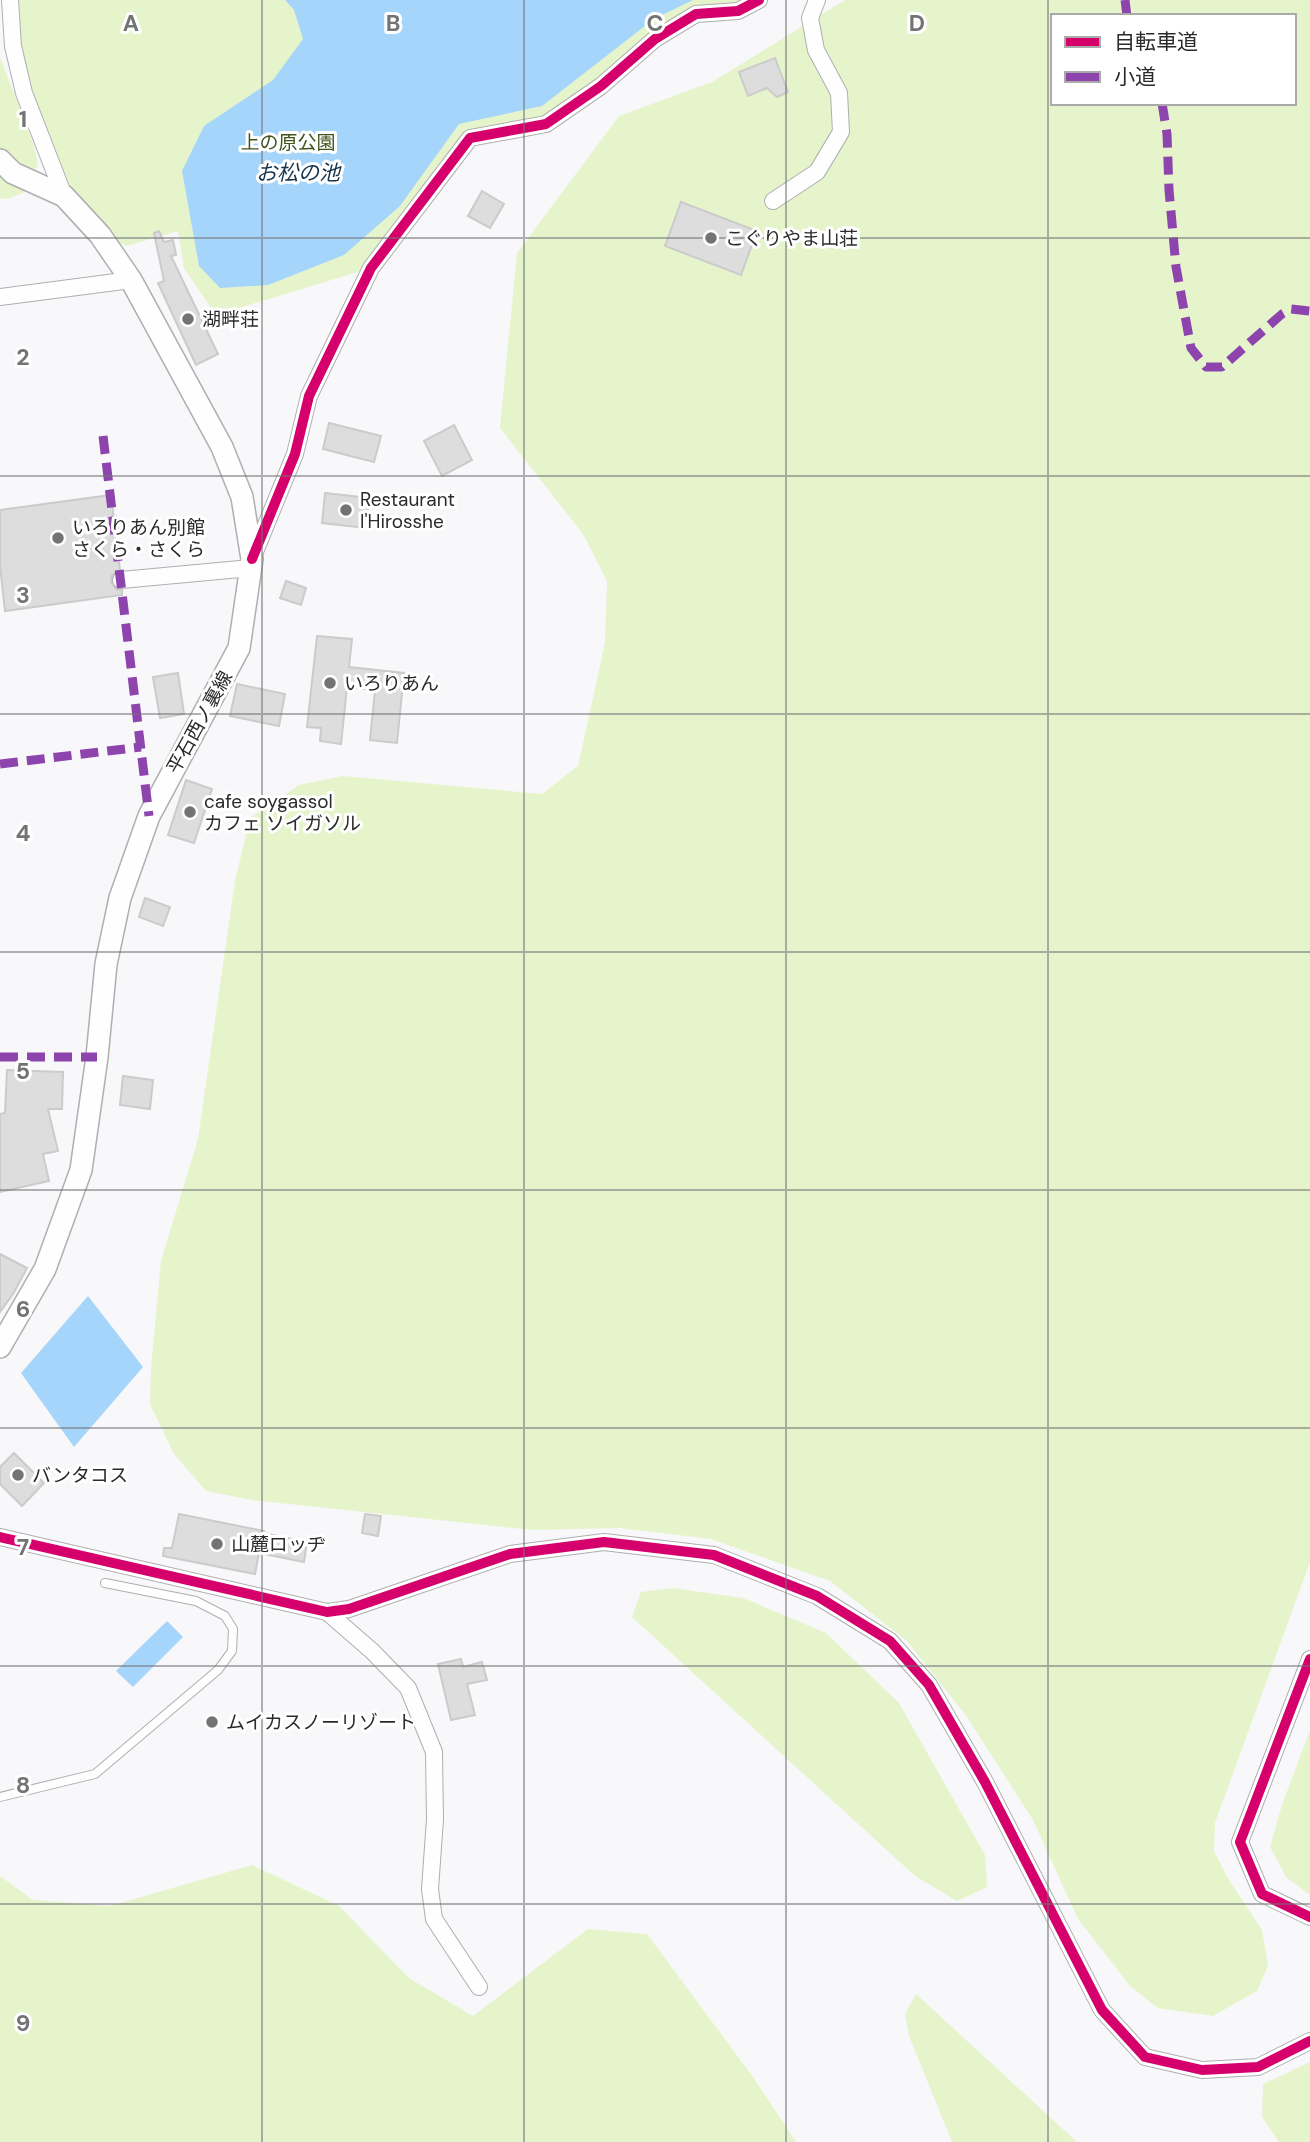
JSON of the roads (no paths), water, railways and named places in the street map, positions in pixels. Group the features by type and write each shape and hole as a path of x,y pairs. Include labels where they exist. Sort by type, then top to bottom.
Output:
{"main road":[{"name":"平石西ノ裏線","path":"0,160 13,173 64,195 100,234 131,280 222,447 242,497 252,563 239,648 149,816 120,898 106,964 97,1057 81,1170 45,1269 0,1347"}],"street":[{"path":"10,0 13,47 24,93 64,195"},
{"path":"121,580 252,563 295,454 309,396 371,268 470,138 546,124 601,86 655,39 696,14 738,11 759,0"},
{"path":"773,201 817,172 841,132 839,93 816,50 810,18 817,0"},
{"path":"0,297 131,280"},
{"path":"0,1537 327,1612 349,1609 510,1555 604,1542 714,1555 817,1596 890,1641 929,1685 985,1782 1102,2010 1145,2057 1202,2070 1258,2067 1310,2041"},
{"path":"327,1612 372,1651 408,1688 434,1752 435,1819 430,1889 434,1919 479,1987"},
{"path":"1310,1659 1240,1842 1262,1894 1310,1917"}],"lane":[{"path":"0,1797 96,1774 218,1670 232,1651 233,1629 225,1616 196,1601 105,1583"}],"water":[{"name":"お松の池","path":"285,0 693,0 654,19 542,106 459,124 400,206 344,255 268,285 220,288 199,266 182,171 204,126 273,80 303,39 294,10"},
{"path":"88,1296 143,1367 74,1447 21,1373"},
{"path":"167,1621 183,1637 133,1687 116,1671"}],"place":[{"name":"こぐりやま山荘","path":"711,238"},
{"name":"湖畔荘","path":"188,319"},
{"name":"Restaurant I'Hirosshe","path":"346,510"},
{"name":"いろりあん別館 さくら・さくら","path":"58,538"},
{"name":"いろりあん","path":"330,683"},
{"name":"cafe soygassol カフェ ソイガソル","path":"190,812"},
{"name":"バンタコス","path":"18,1475"},
{"name":"山麓ロッヂ","path":"217,1544"},
{"name":"ムイカスノーリゾート","path":"212,1722"}],"park label":[{"name":"上の原公園","path":"288,142"}]}
